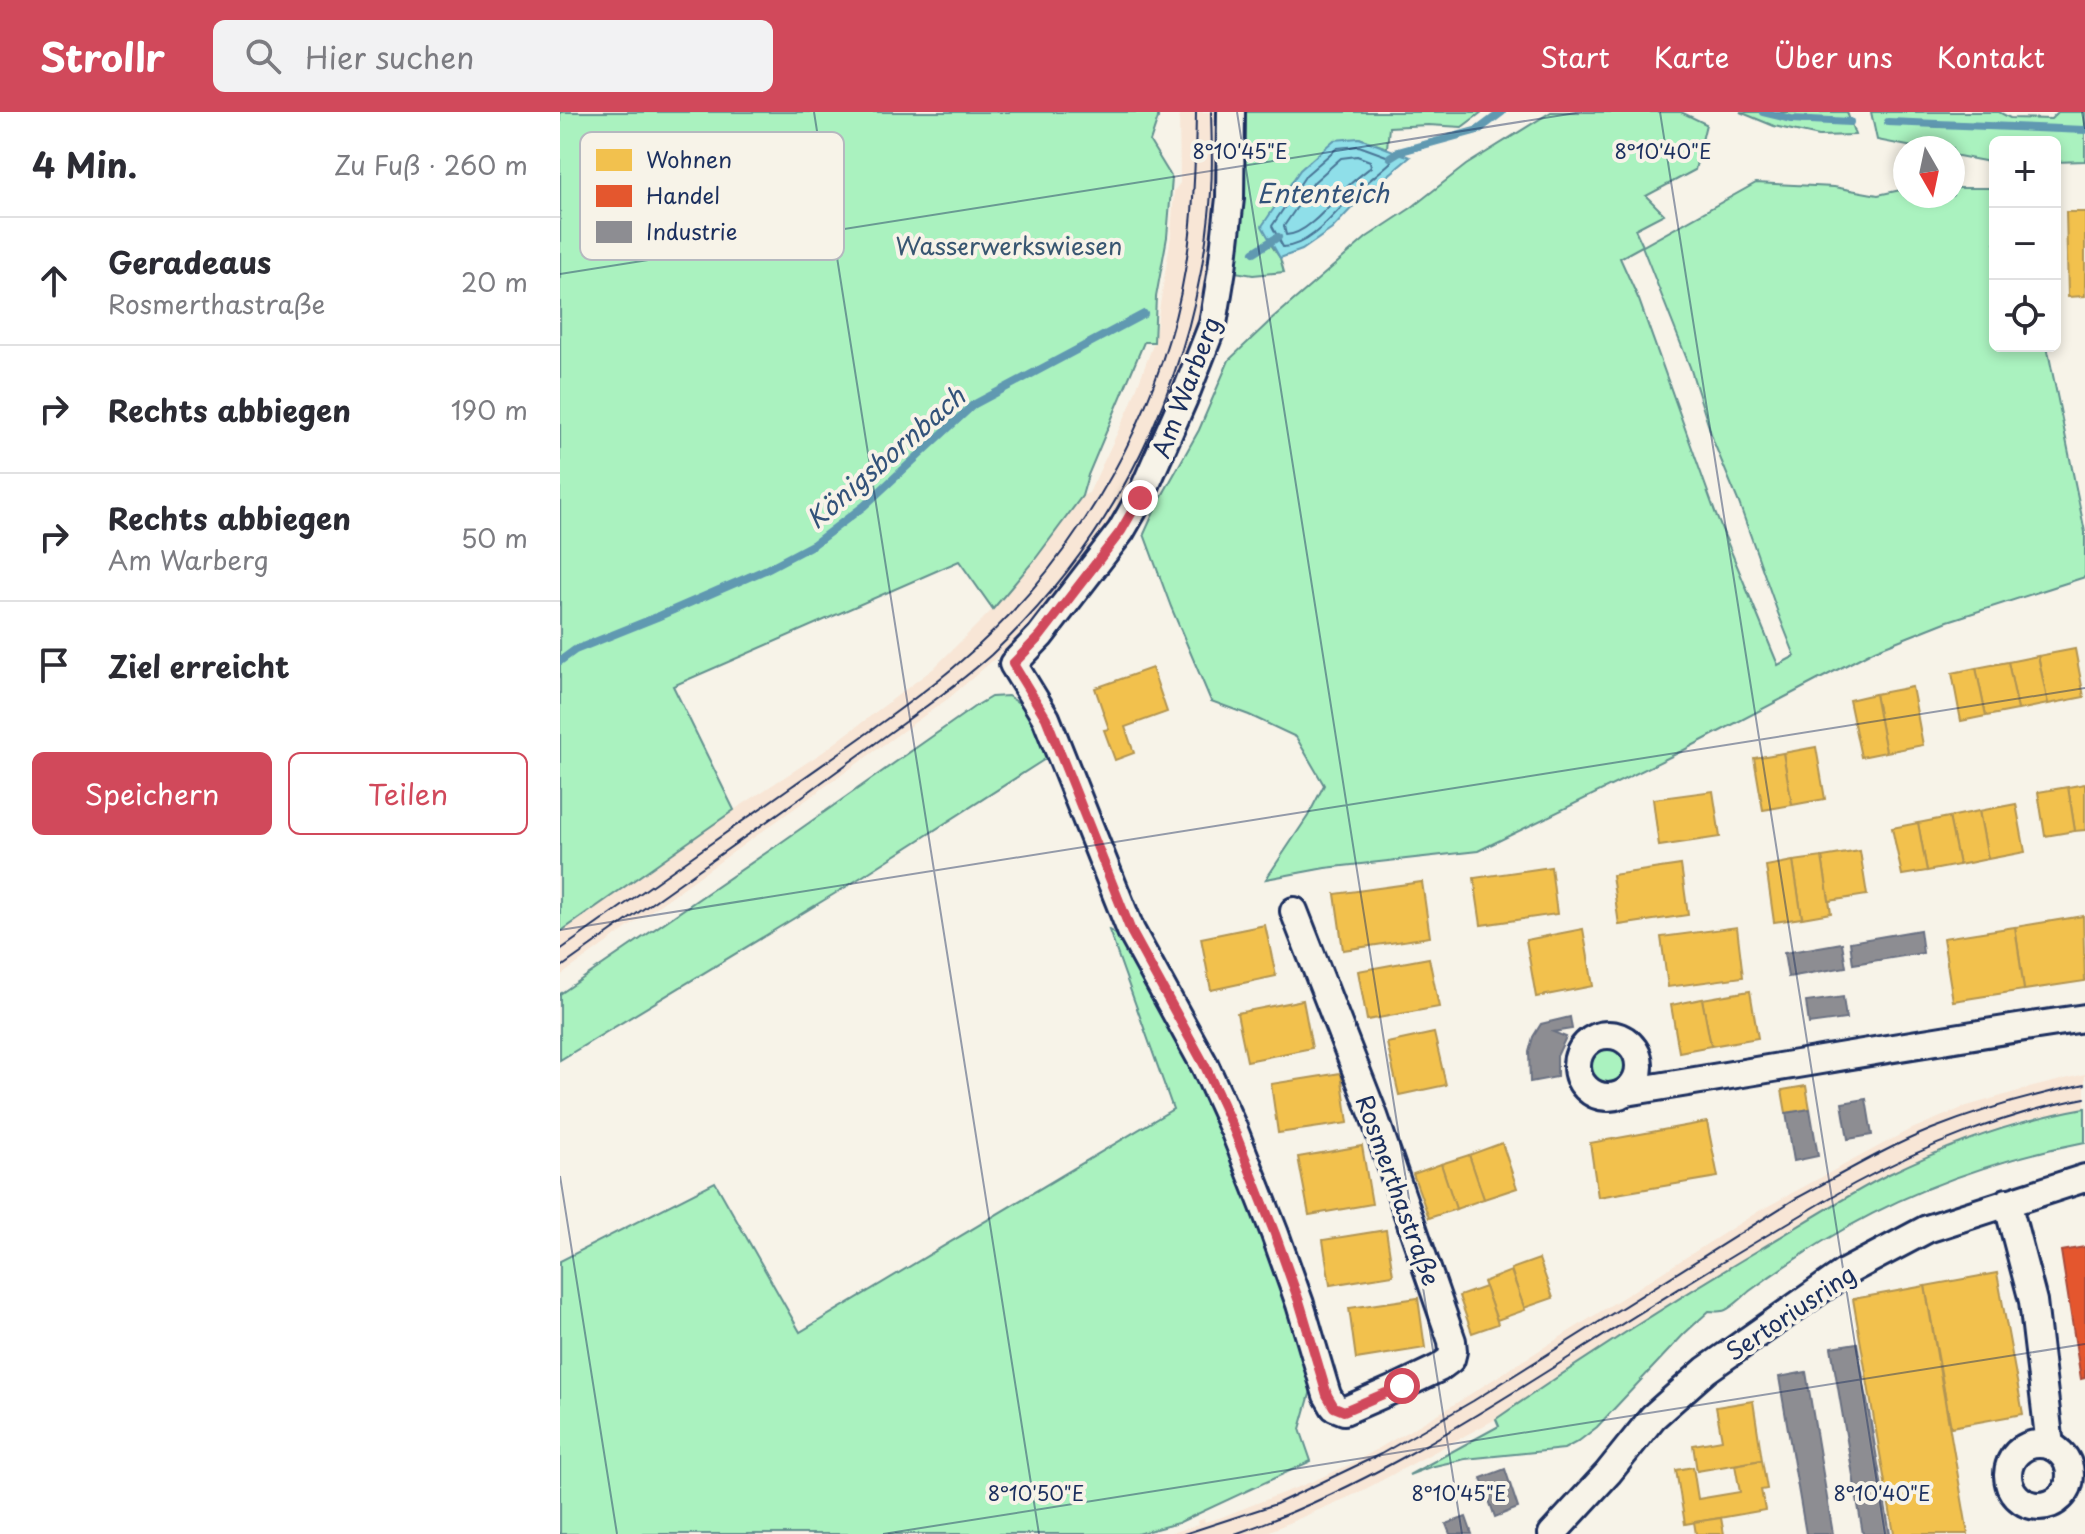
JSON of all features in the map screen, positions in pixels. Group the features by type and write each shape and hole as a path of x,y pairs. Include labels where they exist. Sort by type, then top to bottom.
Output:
{"street":[{"name":"Am Warberg","path":"1231,112 1230,198 1213,324 1184,398 1140,498 1121,531 1040,636 1013,664 1046,718 1131,931 1205,1066 1234,1130 1300,1304 1327,1395 1334,1407 1344,1411"},
{"name":"Rosmerthastraße","path":"1294,911 1374,1116 1453,1351 1451,1359 1439,1368 1344,1411"},
{"path":"1626,1092 2085,1018"},
{"name":"Sertoriusring","path":"1552,1534 1608,1473 1653,1417 1706,1370 1844,1273 1927,1229 2085,1178"},
{"path":"2007,1202 2033,1301 2050,1446"}],"shaded area":[{"path":"1179,112 1220,112 1222,161 1215,239 1201,326 1182,385 1136,478 1103,532 1070,578 1032,621 1005,650 949,698 560,976 560,933 734,810 823,752 934,668 993,609 1082,496 1089,493 1130,406 1154,342 1171,236 1174,191 1180,183"},
{"path":"2085,1074 2085,1108 2024,1120 1889,1174 1692,1290 1496,1419 1358,1493 1263,1534 1167,1534 1198,1525 1197,1521 1219,1518 1355,1462 1450,1407 1759,1211 1907,1131 1967,1106"}],"green space":[{"name":"Wasserwerkswiesen","path":"560,112 1158,112 1150,142 1172,178 1167,237 1156,297 1154,342 1144,342 1082,496 993,609 959,561 673,686 734,810 560,932"},
{"path":"1242,112 1482,112 1462,127 1389,127 1387,148 1359,138 1270,243 1280,258 1284,272 1253,275 1235,272"},
{"path":"1551,112 1681,112 1706,124 1695,170 1646,196 1664,214 1635,229 1643,246 1756,183 1834,187 1878,195 1893,192 1893,208 1965,208 1965,188 1989,188 1989,352 2048,352 2085,532 2085,577 1948,621 1875,650 1684,750 1478,851 1325,868 1266,879 1308,816 1324,785 1296,737 1211,701 1144,534 1199,430 1229,360 1367,237 1411,208 1466,165","holes":["1642,246 1690,367 1714,443 1795,656 1778,665 1716,515 1639,300 1620,258"]},
{"path":"1740,112 1847,112 1855,135 1819,136 1774,126"},
{"path":"1871,112 1999,112 2010,118 2051,119 2058,112 2085,112 2085,161 2061,162 2061,136 1989,136 1989,162 1965,157 1965,136 1893,136 1893,143 1877,140"},
{"path":"1008,696 1028,709 1053,754 849,885 560,1060 560,994 974,707 991,697"},
{"path":"1109,930 1127,941 1204,1083 1255,1203 1314,1380 1300,1429 1311,1461 1178,1523 1137,1534 560,1534 560,1261 715,1182 800,1332 1173,1109"},
{"path":"1608,1047 1621,1053 1627,1066 1621,1079 1608,1085 1595,1079 1589,1066 1595,1053"},
{"path":"2085,1108 2085,1142 1983,1168 1917,1193 1822,1242 1729,1308 1709,1311 1597,1427 1579,1441 1564,1449 1465,1459 1409,1475 1499,1426 1496,1419 1592,1354 1872,1183 1985,1134"}],"water":[{"name":"Ententeich","path":"1359,138 1410,157 1359,200 1332,229 1302,250 1280,258 1262,226 1300,170 1334,140"}],"building: Wohnen":[{"path":"2066,212 2085,212 2085,296 2068,297"},
{"path":"2075,649 2084,697 2048,704 2038,656"},
{"path":"2038,656 2048,704 2018,710 2008,662"},
{"path":"2008,662 2018,710 1986,716 1976,668"},
{"path":"1152,668 1167,712 1125,727 1134,753 1115,760 1104,730 1109,729 1095,688"},
{"path":"1976,668 1986,716 1961,721 1952,673"},
{"path":"1912,687 1923,745 1886,752 1875,694"},
{"path":"1875,694 1886,752 1861,757 1849,700"},
{"path":"1816,747 1825,799 1792,805 1783,753"},
{"path":"1783,753 1792,805 1763,810 1754,758"},
{"path":"2085,784 2085,830 2075,831 2068,787"},
{"path":"2068,787 2075,831 2045,836 2038,792"},
{"path":"1713,791 1720,837 1659,846 1653,799"},
{"path":"2016,804 2025,852 1988,859 1979,811"},
{"path":"1979,811 1988,859 1959,865 1949,817"},
{"path":"1949,817 1959,865 1927,871 1918,823"},
{"path":"1918,823 1927,871 1902,875 1892,828"},
{"path":"1860,851 1867,895 1829,901 1822,857"},
{"path":"1822,857 1831,913 1802,918 1793,861"},
{"path":"1793,861 1802,918 1774,922 1766,866"},
{"path":"1681,865 1688,915 1619,925 1612,875"},
{"path":"1551,867 1557,914 1481,925 1474,878"},
{"path":"1422,882 1430,937 1343,950 1335,894"},
{"path":"2083,916 2085,981 2024,990 2015,927"},
{"path":"1265,925 1276,976 1211,990 1201,938"},
{"path":"1737,927 1743,977 1668,987 1661,937"},
{"path":"2015,927 2024,990 1953,1001 1943,938"},
{"path":"1583,929 1593,986 1536,997 1526,940"},
{"path":"1429,958 1439,1007 1367,1020 1358,971"},
{"path":"1750,991 1758,1038 1711,1046 1702,999"},
{"path":"1702,999 1711,1046 1679,1052 1671,1005"},
{"path":"1303,1000 1312,1048 1247,1061 1237,1013"},
{"path":"1434,1033 1446,1085 1399,1095 1387,1043"},
{"path":"1341,1073 1348,1123 1278,1133 1271,1084"},
{"path":"1806,1086 1810,1109 1786,1113 1782,1090"},
{"path":"1707,1122 1718,1177 1598,1197 1590,1143"},
{"path":"1502,1143 1517,1188 1484,1199 1469,1155"},
{"path":"1362,1146 1372,1204 1309,1215 1298,1157"},
{"path":"1469,1155 1484,1199 1456,1209 1441,1164"},
{"path":"1441,1164 1456,1209 1429,1218 1413,1174"},
{"path":"1386,1230 1393,1275 1330,1285 1323,1240"},
{"path":"1539,1259 1553,1298 1524,1308 1511,1269"},
{"path":"1511,1271 1525,1310 1497,1320 1483,1282"},
{"path":"1997,1273 2023,1414 1951,1427 1925,1286"},
{"path":"1925,1286 1968,1534 1894,1534 1853,1299"},
{"path":"1485,1287 1498,1324 1472,1333 1459,1296"},
{"path":"1418,1298 1425,1348 1356,1359 1349,1308"},
{"path":"1753,1401 1762,1460 1697,1471 1693,1445 1722,1440 1716,1407"},
{"path":"1762,1460 1767,1489 1761,1490 1765,1510 1685,1524 1676,1470 1693,1467 1698,1499 1740,1492 1735,1465"},
{"path":"1721,1518 1724,1534 1696,1534 1694,1522"}],"building: Handel":[{"path":"2085,1247 2085,1378 2081,1379 2061,1251"}],"building: Industrie":[{"path":"1920,930 1923,953 1853,964 1850,942"},
{"path":"1842,943 1846,967 1788,977 1784,953"},
{"path":"1843,997 1846,1019 1809,1024 1806,1002"},
{"path":"1570,1017 1572,1029 1553,1032 1566,1037 1557,1056 1557,1077 1530,1082 1529,1052 1541,1024"},
{"path":"1866,1099 1872,1135 1848,1139 1842,1103"},
{"path":"1810,1109 1818,1156 1794,1161 1786,1113"},
{"path":"1857,1343 1890,1534 1863,1534 1831,1347"},
{"path":"1806,1372 1833,1534 1806,1534 1779,1377"},
{"path":"1505,1469 1518,1508 1495,1517 1481,1478"},
{"path":"1466,1517 1472,1534 1450,1534 1446,1524"}],"waterway":[{"name":"Königsbornbach","path":"1390,157 1398,152 1478,130 1502,112"},
{"name":"Königsbornbach","path":"1763,112 1791,119 1850,122"},
{"name":"Königsbornbach","path":"1888,122 2085,130"},
{"name":"Königsbornbach","path":"1254,252 1278,237"},
{"name":"Königsbornbach","path":"560,661 575,650 765,570 814,544 864,506 973,405 1144,314"}],"tram line":[{"path":"560,950 934,684 990,634 1056,560 1111,477 1134,432 1169,339 1187,255 1193,198 1196,112"},
{"path":"560,968 961,680 991,655 1035,610 1075,561 1110,509 1140,454 1165,397 1185,338 1200,277 1209,215 1211,112"},
{"path":"1184,1534 1276,1504 1381,1454 1473,1401 1795,1199 1880,1153 1970,1115 2085,1084"},
{"path":"1235,1534 1321,1499 1404,1457 1726,1260 1881,1170 1937,1144 1996,1122 2085,1098"}],"route":[{"path":"1140,498 1121,531 1040,636 1013,664 1046,718 1131,931 1205,1066 1234,1130 1300,1304 1327,1395 1334,1407 1344,1411 1402,1386"}]}
